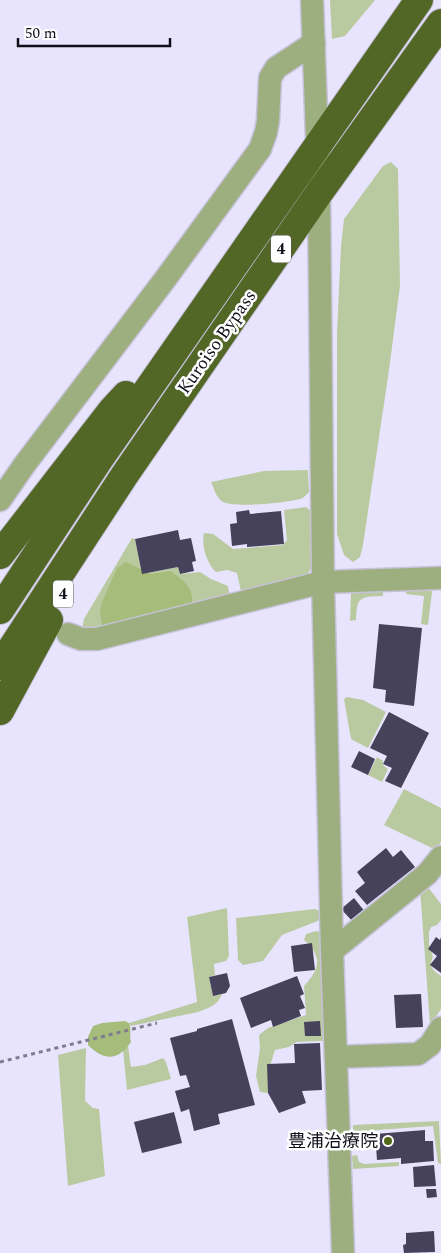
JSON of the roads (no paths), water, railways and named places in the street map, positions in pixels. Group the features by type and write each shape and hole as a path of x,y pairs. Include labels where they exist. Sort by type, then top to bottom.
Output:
{"highway":[{"name":"Kuroiso Bypass","path":"0,610 98,462 419,0"},
{"name":"Kuroiso Bypass","path":"0,666 124,476 320,193 441,23"},
{"name":"4","path":"0,555 112,410 206,307"},
{"name":"4","path":"0,711 124,476"}],"street":[{"path":"312,0 320,193 323,582 332,951 343,1253"},
{"path":"0,500 260,149 268,121 270,78 276,68 314,43"},
{"path":"68,634 81,639 97,639 323,582 441,578"},
{"path":"332,951 427,874 441,857"},
{"path":"336,1057 418,1054 437,1041"}],"place":[{"name":"豊浦治療院","path":"388,1141"}]}
